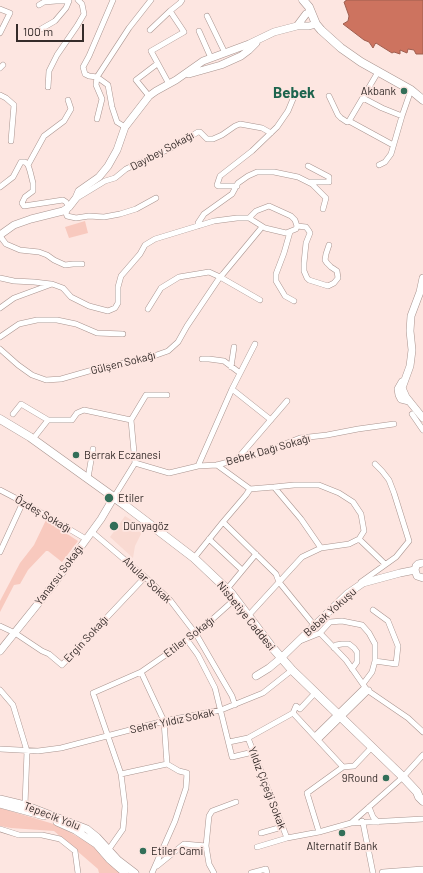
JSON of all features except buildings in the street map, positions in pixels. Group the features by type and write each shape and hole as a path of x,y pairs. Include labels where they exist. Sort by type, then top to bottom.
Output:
{"main road":[{"path":"303,0 311,12 316,24 321,30 352,57 411,90 423,94"},
{"path":"411,90 423,100"},
{"name":"Nisbetiye Caddesi","path":"0,419 33,439 88,478 194,558 227,589 271,646 292,670 420,793 419,797 423,801"}],"street":[{"path":"48,87 49,71 84,14 82,4 78,0"},
{"path":"113,0 83,67 85,74 97,77 108,85 112,107 117,122 125,127"},
{"path":"97,119 102,99 96,85 97,77 129,28 151,0"},
{"path":"150,30 182,0"},
{"path":"39,5 44,2 69,1 66,8 55,21 41,30"},
{"path":"0,9 10,13 0,33"},
{"path":"170,11 184,32 151,51 158,64 172,82"},
{"path":"297,26 306,14 311,12"},
{"path":"207,16 225,54"},
{"path":"156,198 120,214 104,217 89,216 76,218 67,216 66,214 79,191 99,177 108,166 117,150 125,127 149,96 203,61 225,54 274,32 297,26 309,26 316,24"},
{"path":"199,31 211,58"},
{"path":"172,82 193,73 211,69 241,56 260,39"},
{"path":"149,96 136,80 158,64"},
{"path":"349,121 378,72"},
{"path":"379,165 385,162 391,154 411,90"},
{"path":"0,95 14,105 11,141"},
{"path":"329,96 341,118 393,145"},
{"path":"363,98 402,116"},
{"path":"237,186 217,185 220,176 277,127 294,99"},
{"path":"28,165 44,136 64,121 71,109 68,100"},
{"name":"Dayıbey Sokağı","path":"76,198 115,178 126,169 171,148 198,132 200,132 207,139 213,139 240,124 262,128 271,133"},
{"path":"0,187 13,177 20,162 25,162 28,165 33,183 33,191 22,203 24,206 63,200 69,207"},
{"path":"308,166 329,177 328,182 309,182"},
{"path":"198,226 198,223 204,214 232,194 238,183 257,172 274,172 298,177 309,182 326,198 323,209"},
{"path":"0,278 52,284 63,288 71,297 89,306 108,311 115,308 118,303 120,276 140,254 145,245 155,239 214,221 237,218 249,218 262,227 286,233 296,229 297,226 296,220 291,216 269,206 256,210 249,218"},
{"path":"69,207 63,211 14,225 0,236 6,244 20,250 39,252 64,265 82,264"},
{"path":"297,226 306,227 310,233 306,243 304,263 304,271 306,276 310,280 328,286 334,283 338,278 337,271 325,260 329,245"},
{"name":"Gülşen Sokağı","path":"0,349 32,376 46,380 61,379 96,369 148,358 168,351 178,342 220,277 262,227"},
{"path":"290,232 276,274 276,281 285,296 294,301"},
{"path":"148,309 161,288 179,277 209,272 260,300"},
{"path":"423,278 420,292 411,316 410,331 412,350 410,366 407,376 399,386 398,391 401,399 410,401 423,418"},
{"path":"0,308 14,298 52,284"},
{"path":"0,337 19,324 37,320 57,320 76,324 97,333 123,334"},
{"path":"198,466 232,389 255,344"},
{"path":"232,367 234,347"},
{"path":"202,359 224,362 240,374"},
{"path":"232,389 271,420"},
{"path":"114,497 135,463 131,420 146,396 167,395"},
{"path":"237,459 287,401"},
{"path":"13,414 21,404 48,420 72,420 77,413 84,410 131,420"},
{"path":"412,414 423,430"},
{"path":"33,439 48,420"},
{"name":"Bebek Dağı Sokağı","path":"135,463 169,473 198,466 217,465 262,452 300,438 394,424"},
{"path":"88,478 93,449"},
{"path":"347,594 370,575 396,557 409,541 389,480 375,464"},
{"path":"217,465 250,489 294,485 319,485 339,493 353,502 361,514 364,531 359,538 349,544 321,548 302,557 248,616"},
{"path":"274,487 301,519 321,548"},
{"path":"194,558 250,489"},
{"name":"Özdeş Sokağı","path":"0,490 86,539"},
{"name":"Yanarsu Sokağı","path":"0,651 53,585 92,532 114,497"},
{"path":"0,552 23,502"},
{"path":"223,522 276,574 279,582 314,625"},
{"name":"Ahular Sokak","path":"92,532 170,600 196,634 232,696 235,705"},
{"path":"359,538 385,564"},
{"path":"209,539 242,570"},
{"path":"227,589 256,554"},
{"path":"423,562 418,564 415,570 417,576 423,579"},
{"name":"Bebek Yokuşu","path":"256,676 281,658 347,594 363,583 415,570"},
{"name":"Ergin Sokağı","path":"0,626 15,633 49,654 62,665 145,577"},
{"name":"Etiler Sokağı","path":"108,736 93,693 140,672 196,634 235,599"},
{"path":"373,610 388,621 398,646 396,664 375,661"},
{"path":"296,643 320,633 330,622 342,621 362,626 369,633 375,644 375,661 366,688 316,738"},
{"path":"320,633 346,660 366,688 408,718 423,732"},
{"path":"187,640 198,655 215,688 232,756 253,752"},
{"path":"334,648 336,645 342,644 349,644 354,648 357,652 357,662 352,669"},
{"name":"Seher Yıldız Sokak","path":"27,751 61,748 164,721 221,710 263,693 292,670"},
{"path":"140,672 164,721 167,764"},
{"path":"0,690 13,705 27,751 24,808"},
{"path":"248,738 293,713 296,706 300,709 315,693"},
{"path":"293,713 343,767"},
{"path":"107,852 123,829 125,806 121,774 108,736"},
{"name":"Yıldız Çiçeği Sokak","path":"229,742 248,738 287,838 319,832 351,823"},
{"path":"319,832 307,793 343,767 354,766 372,747"},
{"path":"0,749 27,751"},
{"path":"351,823 403,777 423,755"},
{"path":"121,774 167,764 179,771 187,773 186,788 175,821 153,870"},
{"name":"Tepecik Yolu","path":"0,799 45,816 75,830 135,873"},
{"path":"214,873 209,864 206,846 208,821 212,811 236,802"},
{"name":"Tepecik Yolu","path":"0,804 24,808"},
{"path":"369,807 373,817 378,822"},
{"path":"360,816 363,823 373,873"},
{"path":"351,823 423,819"},
{"path":"261,833 282,827"},
{"path":"0,829 19,835 42,835 60,839 75,851 78,873"},
{"path":"257,847 287,838"},
{"path":"153,870 176,849 184,844 206,846"},
{"name":"Tepecik Yolu","path":"107,852 125,873"},
{"path":"251,873 266,869 267,873"},
{"path":"383,873 423,870"}],"shaded area":[{"path":"346,0 423,0 423,54 416,54 414,50 408,49 407,53 400,50 400,54 394,52 392,53 376,43 373,48 369,42 364,40 343,24 348,21 349,16 344,2"},
{"path":"85,221 88,233 69,238 65,227"},
{"path":"125,516 144,528 135,546 133,558 110,537"},
{"path":"46,520 78,541 62,562 46,551 28,570 20,584 14,585 0,612 0,601 20,563 34,545"},
{"path":"0,808 57,825 94,846 102,857 121,873 99,873 98,869 54,831 0,826"}],"place":[{"name":"Akbank","path":"404,91"},
{"name":"Berrak Eczanesi","path":"76,455"},
{"name":"Etiler","path":"109,498"},
{"name":"Dűnyagöz","path":"114,526"},
{"name":"9Round","path":"386,778"},
{"name":"Alternatif Bank","path":"342,833"},
{"name":"Etiler Cami","path":"143,851"}],"district":[{"name":"Bebek","path":"294,93"}]}
